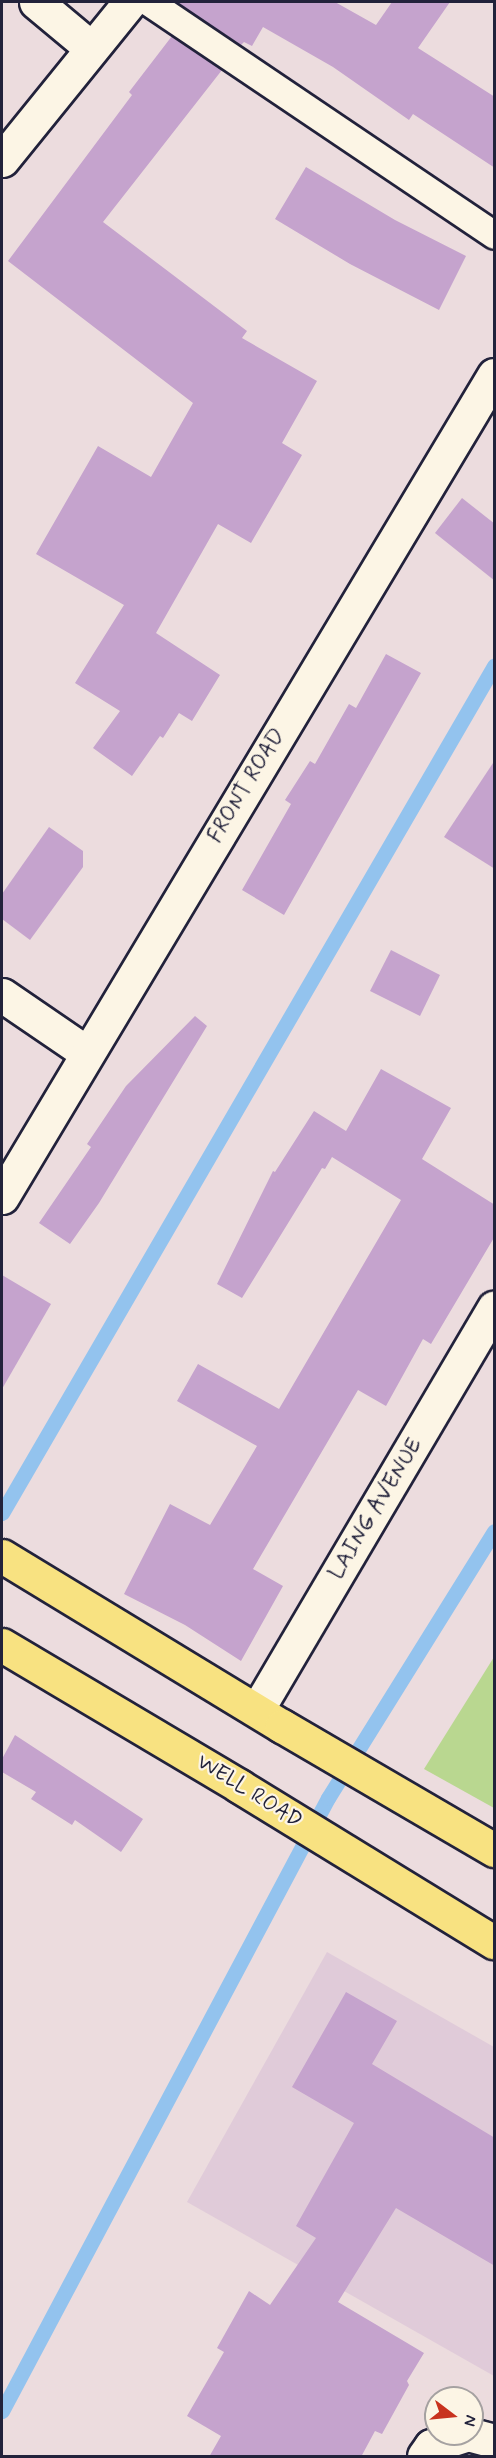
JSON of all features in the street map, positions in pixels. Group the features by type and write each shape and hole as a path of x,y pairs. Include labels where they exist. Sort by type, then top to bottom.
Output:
{"main road":[{"path":"2,1556 270,1718 412,1799 495,1850"},
{"name":"WELL ROAD","path":"2,1645 495,1942"}],"street":[{"path":"36,2 91,48"},
{"path":"2,160 130,2"},
{"name":"FRONT ROAD","path":"2,1197 495,375"},
{"path":"2,995 87,1053"},
{"name":"LAING AVENUE","path":"270,1718 495,1308"},
{"path":"424,2457 431,2446 468,2434 495,2441"}],"lane":[{"path":"149,2 495,235"}],"shaded area":[{"path":"327,1952 494,2047 494,2376 187,2202"}],"green space":[{"path":"494,1657 494,1808 424,1769"}],"building":[{"path":"176,2 335,2 376,25 392,2 450,2 418,48 495,97 495,168 413,114 409,120 333,67 263,27 252,46 244,42 241,45"},
{"path":"172,36 222,70 103,222 247,331 242,338 317,381 282,443 302,455 251,543 218,524 156,633 220,675 192,721 179,713 163,738 160,736 132,776 93,748 120,711 75,683 124,605 36,554 98,446 151,477 193,403 8,261 132,95 129,92"},
{"path":"306,167 395,220 466,256 439,310 350,264 275,219"},
{"path":"462,498 495,524 495,581 435,533"},
{"path":"386,654 421,673 284,915 242,890 291,804 285,800 310,761 315,764 349,704 356,708"},
{"path":"495,760 495,869 444,837"},
{"path":"49,827 83,851 83,867 30,940 2,919 2,894"},
{"path":"391,950 440,975 420,1016 370,991"},
{"path":"195,1016 207,1026 99,1203 70,1244 39,1223 91,1147 87,1144 126,1086"},
{"path":"381,1069 451,1108 422,1159 495,1205 495,1236 431,1344 423,1339 386,1406 358,1390 253,1569 283,1586 241,1661 185,1625 124,1594 170,1504 210,1525 257,1446 177,1401 198,1364 279,1409 401,1200 332,1157 325,1169 322,1168 242,1298 217,1284 273,1171 275,1172 314,1111 346,1131"},
{"path":"2,1275 51,1304 2,1389"},
{"path":"15,1735 143,1819 121,1852 75,1820 72,1825 31,1799 36,1792 2,1772 2,1759"},
{"path":"346,1992 397,2021 372,2064 495,2138 495,2266 396,2208 338,2302 424,2353 407,2381 409,2385 382,2434 375,2431 361,2457 209,2457 221,2436 187,2416 224,2352 217,2348 249,2291 270,2305 316,2238 296,2226 354,2123 292,2087"}],"waterway":[{"path":"2,1513 494,666"},
{"path":"2,2411 328,1798 494,1531"}]}
